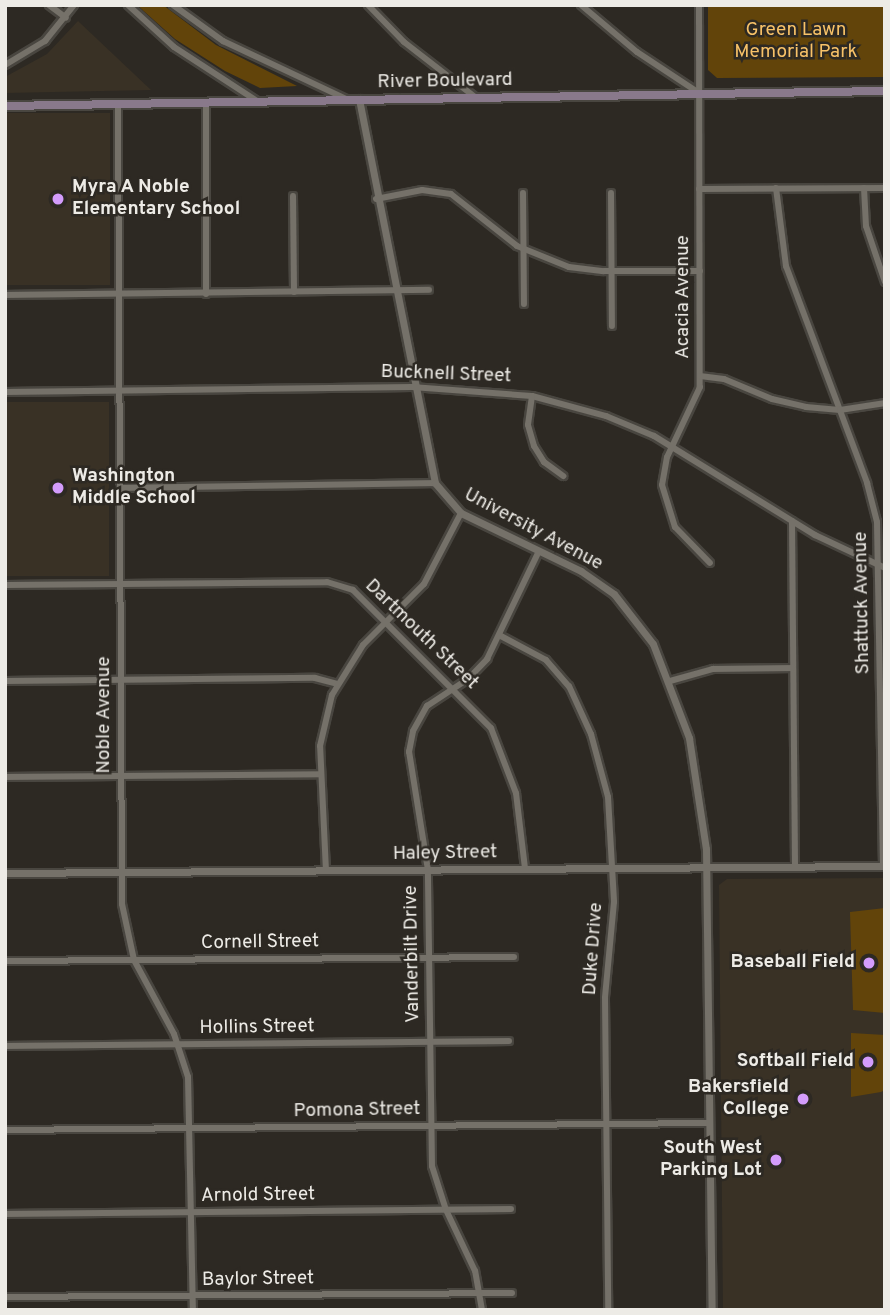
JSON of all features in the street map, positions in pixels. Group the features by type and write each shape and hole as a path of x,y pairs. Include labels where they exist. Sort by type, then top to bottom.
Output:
{"main road":[{"name":"River Boulevard","path":"5,106 885,91"}],"street":[{"path":"49,5 66,18"},
{"path":"5,65 39,46 66,18 74,5"},
{"path":"128,5 174,47 257,101"},
{"path":"173,5 223,41 346,99"},
{"path":"368,5 404,42 475,97"},
{"path":"581,5 645,58 699,93"},
{"path":"594,5 607,25"},
{"name":"Acacia Avenue","path":"699,5 700,376 697,398 662,475 666,508 675,527 710,563"},
{"name":"University Avenue","path":"359,99 412,387 435,483 461,513 581,571 614,594 639,623 670,681 699,781 706,868 712,1310"},
{"path":"206,103 206,294"},
{"name":"Noble Avenue","path":"118,105 121,873 124,921 134,960 178,1044 191,1094 194,1310"},
{"name":"Shattuck Avenue","path":"776,188 786,266 873,502 882,567 884,866"},
{"path":"863,188 866,226 885,282"},
{"path":"699,189 885,188"},
{"path":"376,199 422,190 451,194 524,250 569,267 611,271 700,271"},
{"path":"523,193 524,304"},
{"path":"611,193 612,326"},
{"path":"293,196 294,292"},
{"path":"5,295 429,290"},
{"path":"700,376 724,379 788,404 839,410 885,403"},
{"name":"Bucknell Street","path":"5,392 412,387 532,396 607,416 673,446 792,521 882,567"},
{"path":"532,396 528,425 534,446 544,462 563,476"},
{"path":"120,488 435,483"},
{"path":"326,871 320,774 322,731 337,684 363,645 424,584 461,513"},
{"path":"792,521 795,866"},
{"name":"Vanderbilt Drive","path":"482,1310 481,1293 470,1257 446,1210 432,1166 428,870 410,741 427,706 482,666 539,551"},
{"name":"Dartmouth Street","path":"5,585 327,582 353,590 485,721 504,755 520,813 525,869"},
{"name":"Duke Drive","path":"499,635 546,660 576,698 604,778 614,868 605,998 608,1310"},
{"path":"670,681 713,669 793,668"},
{"path":"5,681 315,678 337,684"},
{"path":"5,777 320,774"},
{"name":"Haley Street","path":"5,873 884,866"},
{"name":"Cornell Street","path":"5,961 514,957"},
{"name":"Hollins Street","path":"5,1045 509,1041"},
{"name":"Pomona Street","path":"5,1130 710,1123"},
{"name":"Arnold Street","path":"5,1214 511,1209"},
{"name":"Baylor Street","path":"5,1297 512,1293"}],"shaded area":[{"path":"78,21 151,90 5,93 5,77 47,54"},
{"name":"Myra A Noble Elementary School","path":"5,113 110,113 110,285 5,285"},
{"name":"Washington Middle School","path":"5,402 109,402 109,576 5,576"},
{"name":"Bakersfield College","path":"885,878 885,1310 723,1310 719,885 727,879"}],"green space":[{"path":"137,5 163,5 216,45 297,86 260,88 225,71 175,39"},
{"name":"Green Lawn Memorial Park","path":"708,5 885,5 885,77 717,78 708,70"},
{"name":"Baseball Field","path":"885,908 885,1013 853,1010 850,912"},
{"name":"Softball Field","path":"851,1033 885,1035 885,1090 851,1097"}],"place":[{"name":"Myra A Noble Elementary School","path":"58,199"},
{"name":"Washington Middle School","path":"58,488"},
{"name":"Baseball Field","path":"869,963"},
{"name":"Softball Field","path":"868,1062"},
{"name":"Bakersfield College","path":"803,1099"},
{"name":"South West Parking Lot","path":"776,1160"}]}
